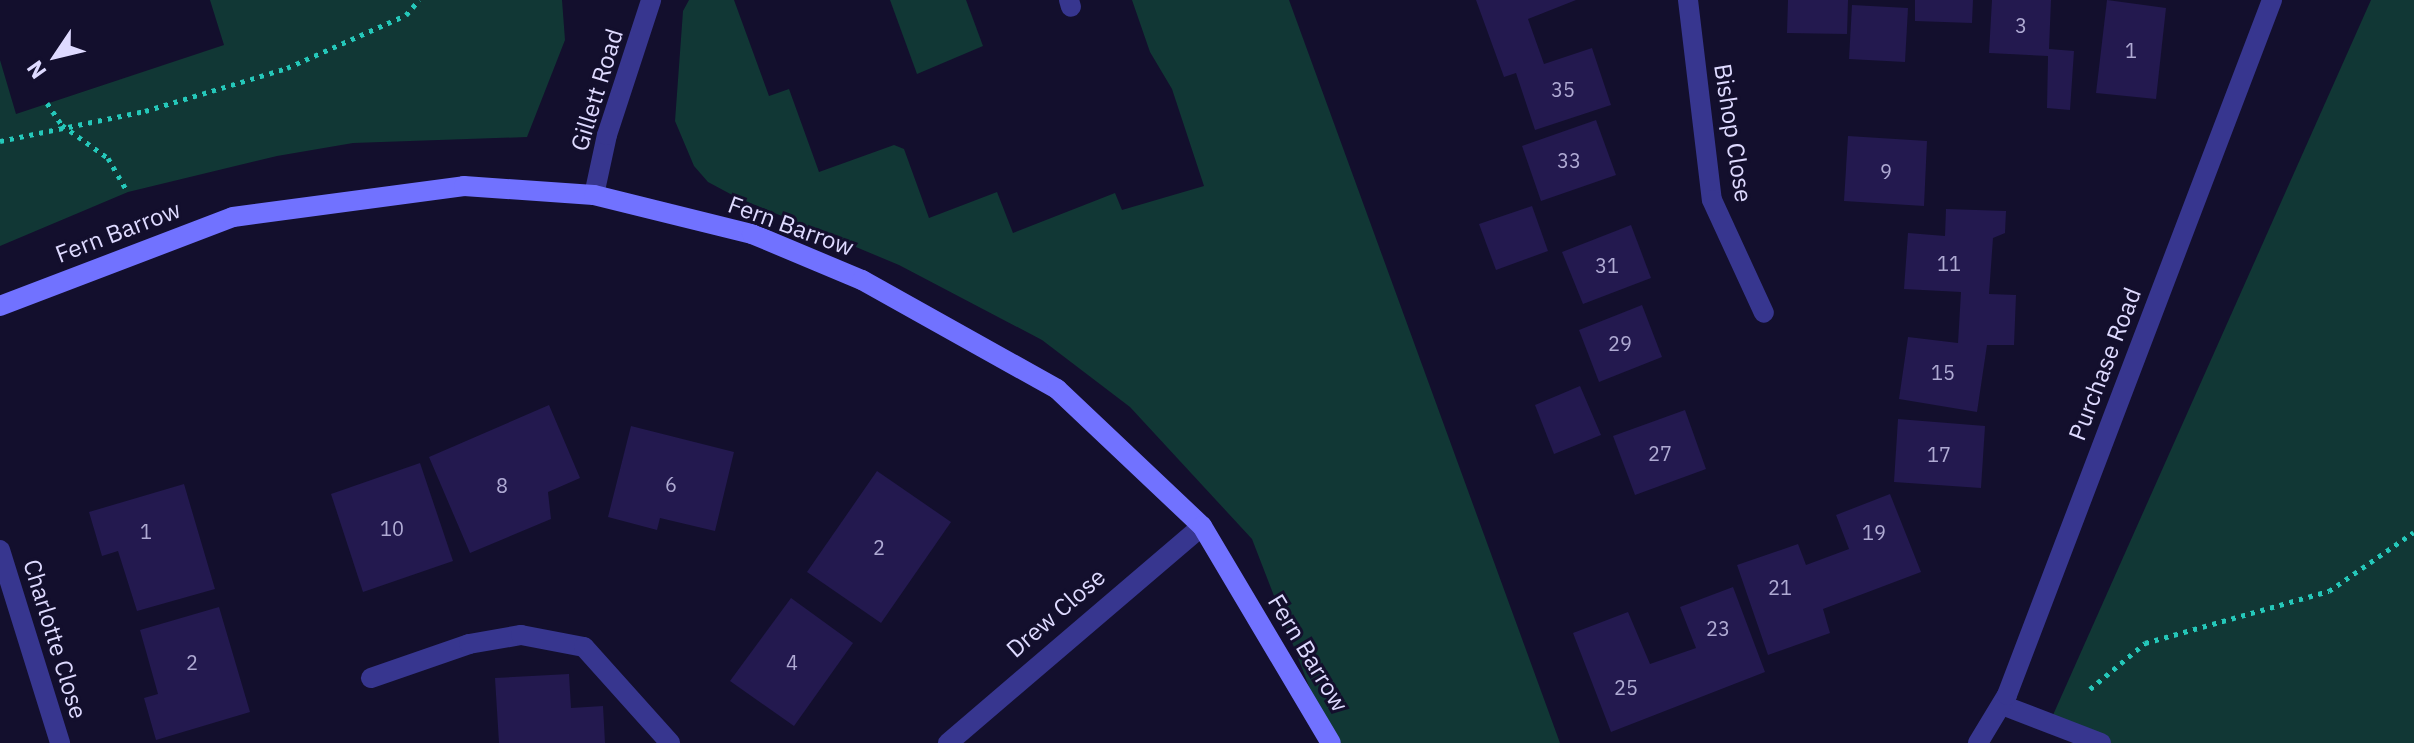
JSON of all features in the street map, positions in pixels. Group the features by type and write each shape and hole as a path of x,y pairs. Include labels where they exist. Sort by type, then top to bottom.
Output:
{"street":[{"name":"Gillett Road","path":"594,195 607,135 651,0"},
{"name":"Bishop Close","path":"1688,0 1712,200 1764,313"},
{"name":"Purchase Road","path":"1978,743 2002,705 2272,0"},
{"name":"Fern Barrow","path":"0,306 233,217 464,186 594,195 752,234 862,280 961,331 1057,389 1202,526 1331,743"},
{"name":"Drew Close","path":"948,743 1202,526"},
{"name":"Charlotte Close","path":"0,550 60,743"},
{"path":"371,678 469,644 521,635 584,647 670,743"},
{"path":"2002,705 2101,743"}],"path":[{"path":"0,141 62,125 145,111 223,83 287,68 406,15 419,0"},
{"path":"47,103 62,125 108,158 128,192"},
{"path":"2049,724 2145,643 2329,591 2414,532"}],"green space":[{"path":"210,0 562,0 565,40 527,137 353,143 277,156 128,192 0,246 0,60 16,114 224,45"},
{"path":"689,0 734,0 769,96 789,89 819,172 894,145 904,149 929,218 997,192 1013,233 1115,193 1122,210 1204,186 1172,89 1150,52 1132,0 1289,0 1560,743 1331,743 1252,539 1130,407 1042,340 899,265 736,197 708,182 694,166 675,121 683,11"},
{"path":"890,0 966,0 983,46 917,74"},
{"path":"2371,0 2414,0 2414,743 2101,743 2049,724"}],"building":[{"path":"1476,0 1576,0 1528,19 1544,64 1592,48 1611,105 1535,130 1516,73 1504,77"},
{"path":"1788,0 1848,0 1847,34 1787,33"},
{"path":"1915,0 1973,0 1972,23 1915,21"},
{"path":"1992,0 2051,0 2049,49 2074,51 2070,110 2047,108 2048,56 1989,53"},
{"path":"2107,0 2166,8 2156,99 2096,93"},
{"path":"1852,5 1908,8 1905,62 1849,59"},
{"path":"1596,120 1616,175 1541,201 1522,146"},
{"path":"1848,136 1927,141 1924,206 1844,201"},
{"path":"1532,206 1548,251 1496,270 1479,224"},
{"path":"1946,209 2006,211 2005,233 1993,238 1989,294 2016,295 2014,345 1987,345 1977,412 1899,399 1908,337 1958,343 1961,292 1904,289 1908,233 1945,236"},
{"path":"1631,225 1651,278 1583,304 1562,252"},
{"path":"1642,305 1662,357 1599,382 1579,330"},
{"path":"1580,386 1601,435 1554,454 1535,405"},
{"path":"549,405 580,478 548,492 551,519 470,553 429,457"},
{"path":"1685,410 1706,469 1635,495 1613,436"},
{"path":"1898,419 1985,426 1981,488 1894,482"},
{"path":"631,426 734,452 715,531 660,518 657,530 608,517"},
{"path":"420,463 453,561 363,592 331,494"},
{"path":"877,471 951,522 881,623 807,572"},
{"path":"184,484 215,589 137,611 118,551 102,556 89,512"},
{"path":"1890,494 1921,572 1823,609 1830,633 1768,655 1737,565 1798,544 1806,565 1849,549 1836,515"},
{"path":"1733,587 1765,672 1611,732 1573,633 1628,612 1650,664 1696,648 1680,607"},
{"path":"791,598 853,643 794,726 730,681"},
{"path":"219,607 250,712 156,740 144,698 158,694 140,630"},
{"path":"569,674 571,708 603,706 605,743 499,743 495,678"}]}
